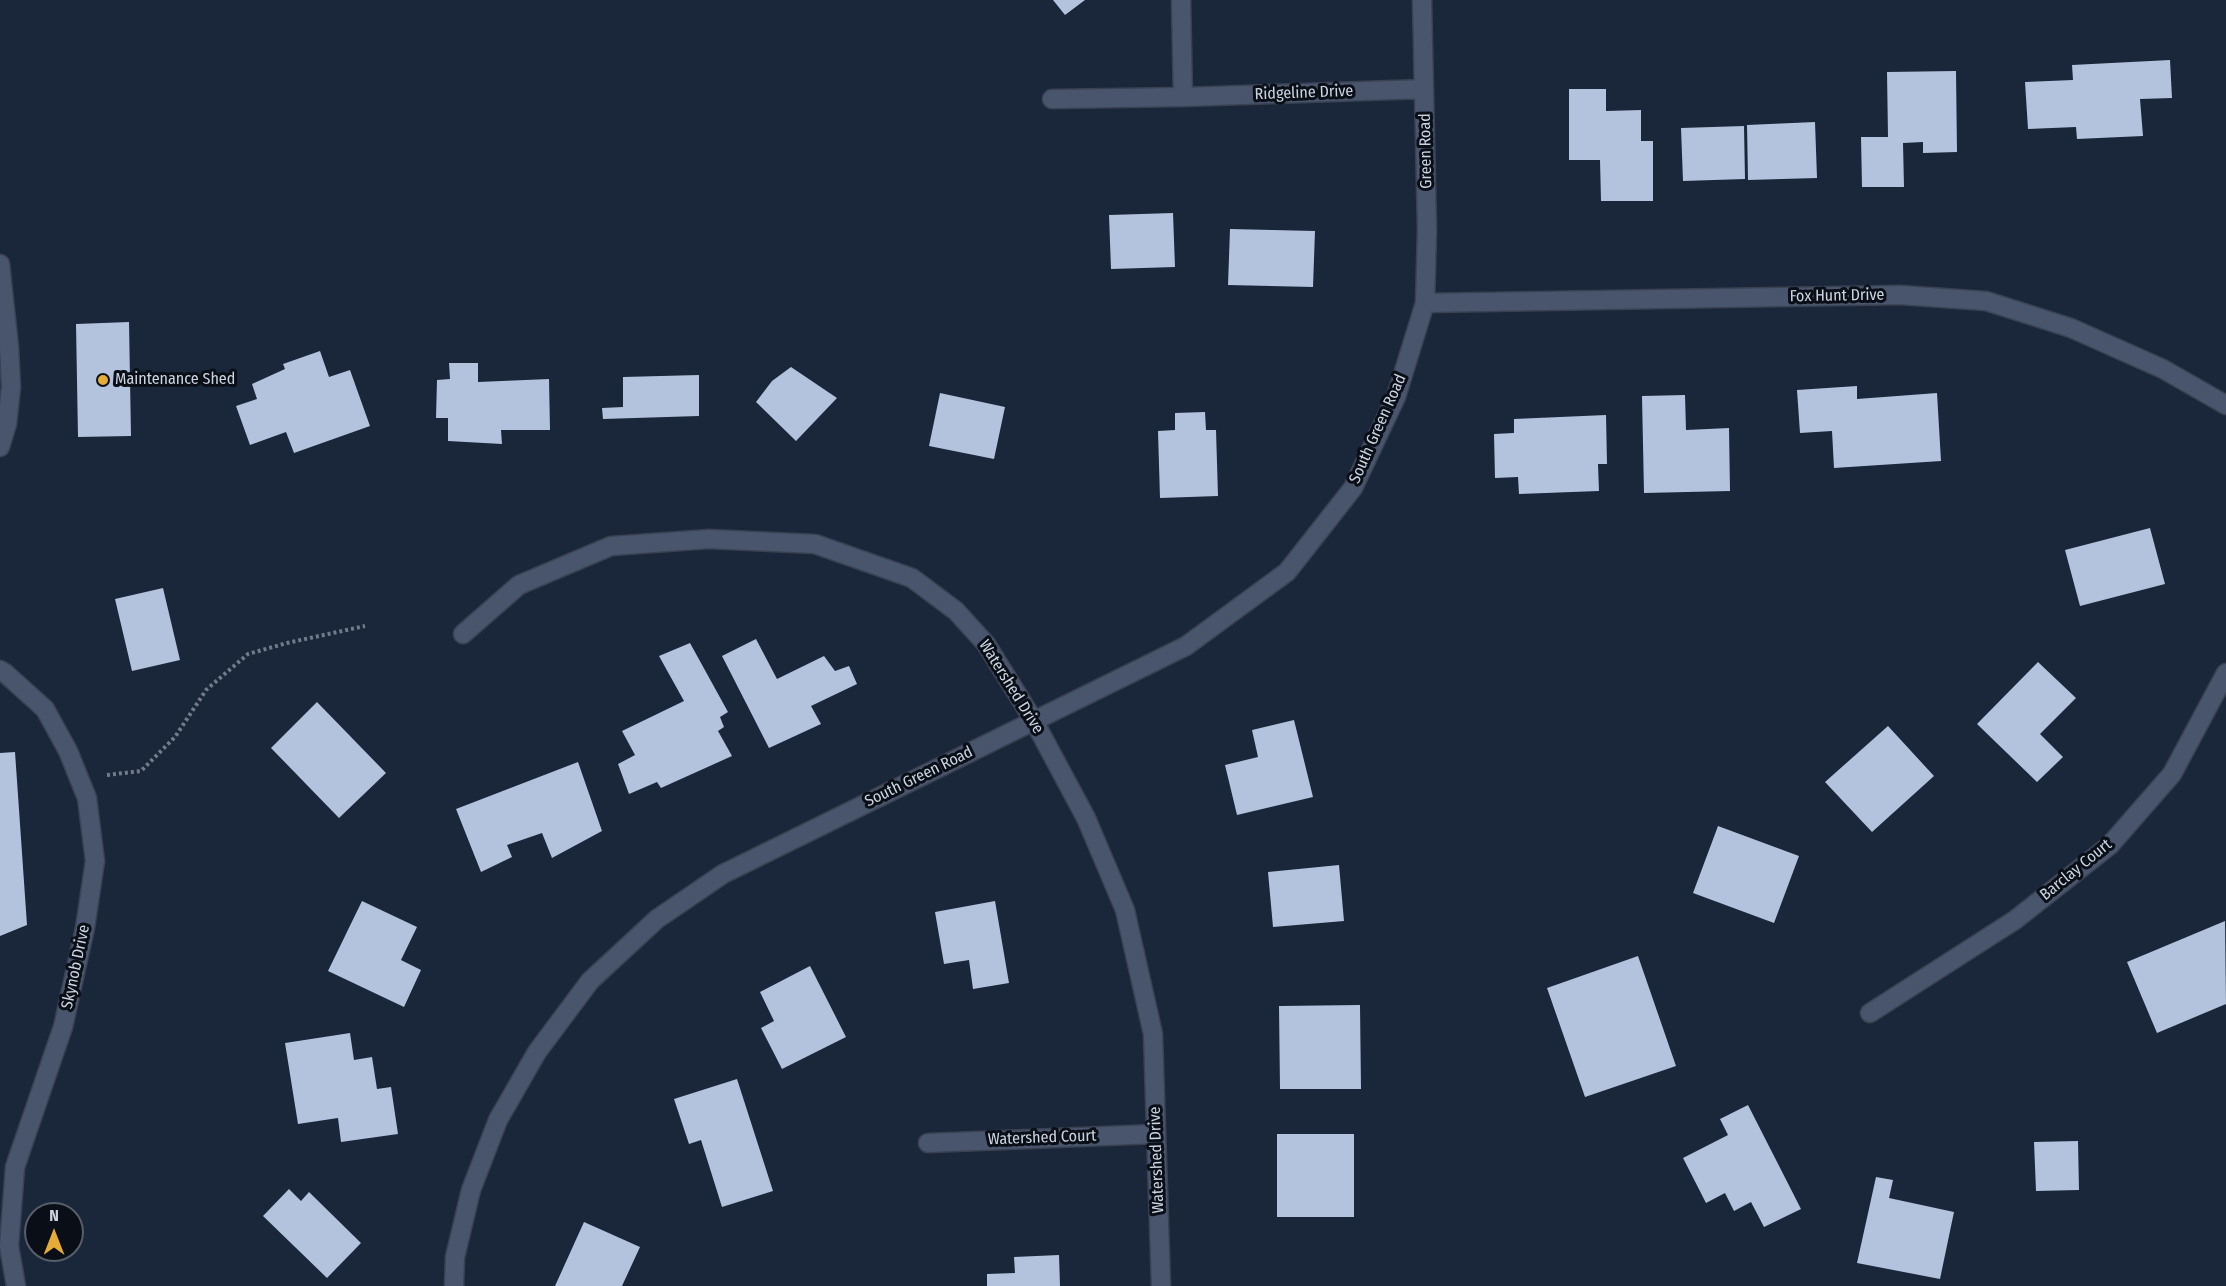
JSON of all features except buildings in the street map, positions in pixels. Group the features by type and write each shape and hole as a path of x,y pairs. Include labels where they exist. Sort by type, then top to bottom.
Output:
{"street":[{"path":"1181,0 1183,97"},
{"name":"Green Road","path":"1422,0 1427,230 1425,303"},
{"name":"Ridgeline Drive","path":"1052,99 1424,89"},
{"path":"0,264 11,387 7,424 0,447"},
{"name":"Fox Hunt Drive","path":"1425,303 1900,295 1986,301 2071,328 2163,369 2226,405"},
{"name":"South Green Road","path":"454,1286 455,1257 471,1190 498,1120 537,1052 590,981 657,919 723,874 1186,646 1287,572 1353,488 1396,397 1425,303"},
{"name":"Watershed Drive","path":"463,634 519,585 611,546 709,539 815,544 912,578 956,611 986,644 1034,721 1086,818 1125,910 1153,1035 1161,1286"},
{"name":"Skynob Drive","path":"0,670 45,709 68,751 87,798 94,861 85,928 63,1027 15,1167 9,1246 16,1286"},
{"name":"Barclay Court","path":"1870,1013 2014,920 2110,845 2172,774 2226,673"},
{"name":"Watershed Court","path":"928,1143 1156,1134"}],"path":[{"path":"79,779 141,771 176,737 206,690 248,654 365,626"}],"place":[{"name":"Maintenance Shed","path":"103,380"}]}
